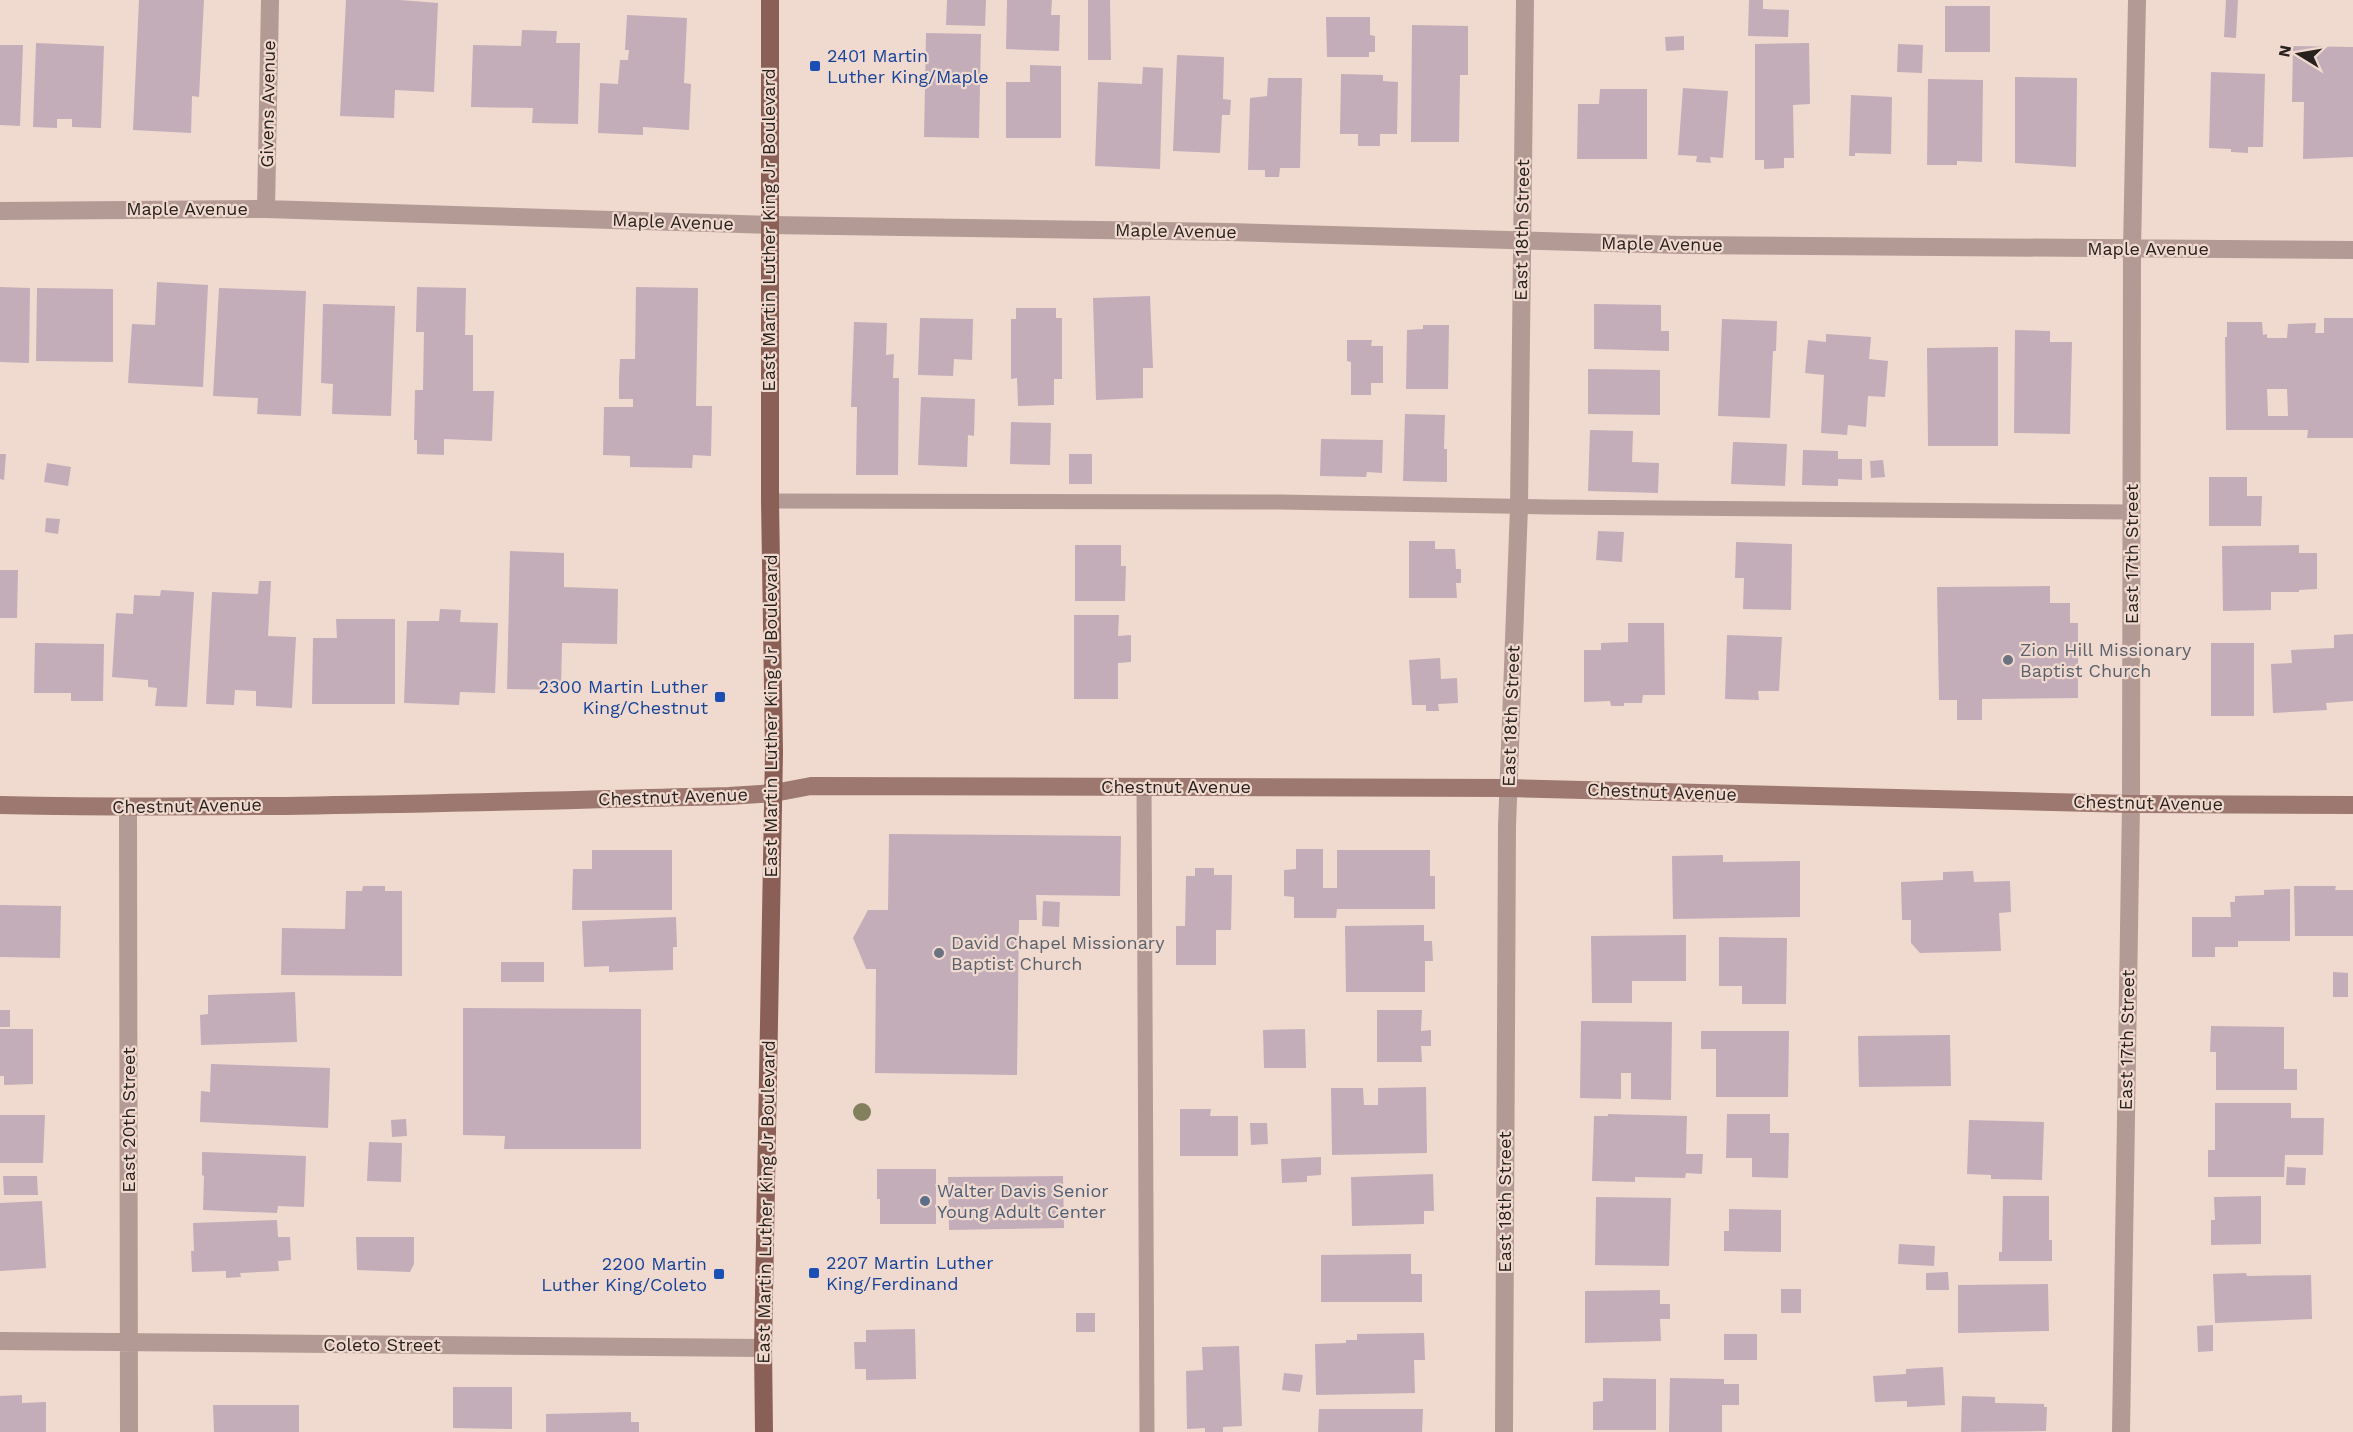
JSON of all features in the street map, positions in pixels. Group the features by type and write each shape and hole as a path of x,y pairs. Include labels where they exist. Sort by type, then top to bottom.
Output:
{"main road":[{"name":"East Martin Luther King Jr Boulevard","path":"764,1432 763,1348 774,793 770,501 770,0"},
{"name":"Chestnut Avenue","path":"0,805 128,808 410,804 729,796 774,793 811,786 1508,788 2131,804 2353,805"}],"street":[{"name":"Givens Avenue","path":"266,209 270,0"},
{"name":"East 18th Street","path":"1504,1432 1508,788 1519,507 1525,0"},
{"name":"East 17th Street","path":"2121,1432 2131,804 2132,249 2137,0"},
{"name":"Maple Avenue","path":"0,211 266,209 769,225 1229,232 1522,242 2353,250"},
{"name":"East 20th Street","path":"128,808 129,1432"},
{"name":"Coleto Street","path":"0,1341 763,1348"}],"lane":[{"path":"770,501 1280,502 1519,507 2133,512"},
{"path":"1144,787 1147,1432"}],"building":[{"path":"139,0 204,0 199,97 192,96 191,133 133,130"},
{"path":"346,0 438,3 434,92 395,90 394,118 340,116"},
{"path":"947,0 986,0 985,26 946,25"},
{"path":"1007,0 1052,0 1051,15 1060,15 1059,51 1006,49"},
{"path":"1088,0 1110,0 1111,60 1088,60"},
{"path":"1749,0 1763,0 1763,9 1789,10 1788,37 1748,36"},
{"path":"2226,0 2238,0 2236,38 2224,37"},
{"path":"1945,6 1990,6 1990,52 1945,52"},
{"path":"627,15 687,18 684,83 691,84 689,130 643,127 643,135 598,133 600,83 618,84 620,60 628,60 629,50 625,50"},
{"path":"1326,17 1370,17 1370,35 1375,36 1375,52 1369,52 1369,57 1327,57"},
{"path":"1412,25 1468,26 1468,75 1460,75 1459,142 1411,142"},
{"path":"522,30 557,31 556,43 580,43 578,124 532,123 533,108 471,107 473,45 521,46"},
{"path":"926,33 981,34 979,138 924,137"},
{"path":"1684,36 1684,50 1666,51 1665,37"},
{"path":"36,43 104,46 101,128 72,127 72,119 57,119 57,128 33,127"},
{"path":"1809,43 1810,104 1793,105 1794,158 1784,158 1784,168 1764,169 1764,160 1755,160 1755,44"},
{"path":"1898,44 1923,45 1922,73 1897,72"},
{"path":"0,45 23,45 20,126 0,125"},
{"path":"2293,46 2353,47 2353,157 2303,159 2304,102 2292,102"},
{"path":"1177,55 1224,57 1223,99 1231,100 1230,115 1222,115 1220,153 1173,151"},
{"path":"1030,65 1061,66 1061,138 1006,138 1006,82 1030,82"},
{"path":"1143,67 1163,68 1160,169 1095,166 1098,82 1142,84"},
{"path":"2211,72 2265,74 2263,147 2248,147 2248,153 2231,152 2231,149 2209,148"},
{"path":"1341,74 1383,75 1383,81 1398,82 1397,134 1380,134 1380,146 1358,146 1358,134 1340,134"},
{"path":"2015,77 2077,78 2076,167 2015,163"},
{"path":"1268,78 1302,78 1300,168 1280,168 1279,177 1265,177 1265,170 1248,170 1250,98 1267,96"},
{"path":"1928,79 1983,80 1982,162 1957,161 1957,165 1927,165"},
{"path":"1683,88 1728,91 1723,158 1710,157 1711,163 1696,162 1697,156 1678,155"},
{"path":"1600,89 1647,89 1647,159 1577,159 1578,104 1599,104"},
{"path":"1851,95 1892,97 1891,154 1855,153 1855,156 1849,156"},
{"path":"157,282 208,285 203,387 128,383 132,324 155,325"},
{"path":"0,287 30,288 29,363 0,362"},
{"path":"417,287 466,288 465,335 473,335 473,391 494,391 492,441 444,439 444,455 417,454 417,440 414,440 415,390 423,390 424,332 416,332"},
{"path":"636,287 698,288 696,406 712,406 711,456 693,455 692,468 630,467 630,456 603,455 604,407 633,407 633,399 619,399 619,379 620,359 635,359"},
{"path":"37,288 113,289 113,362 36,361"},
{"path":"219,288 306,291 301,416 257,414 258,398 213,396"},
{"path":"1150,296 1153,368 1143,368 1143,398 1096,400 1093,298"},
{"path":"323,304 395,306 391,416 332,414 333,384 321,383"},
{"path":"1594,304 1661,305 1661,331 1669,331 1669,351 1594,349"},
{"path":"1016,308 1056,308 1056,318 1062,318 1062,379 1054,379 1054,405 1018,406 1017,378 1011,379 1011,319 1016,319"},
{"path":"920,318 973,319 972,360 954,359 953,376 918,375"},
{"path":"2324,318 2353,318 2353,438 2307,438 2308,430 2226,430 2225,337 2227,337 2227,322 2262,322 2263,335 2267,334 2267,338 2287,338 2288,324 2316,323 2315,333 2324,333","holes":["2267,389 2287,389 2288,416 2268,416"]},
{"path":"1722,319 1777,321 1776,351 1773,351 1770,418 1718,416"},
{"path":"854,322 887,323 886,355 894,354 893,378 899,378 898,475 856,475 857,407 851,407"},
{"path":"1423,325 1449,325 1448,389 1406,389 1407,330 1423,329"},
{"path":"2015,330 2050,331 2050,342 2072,342 2070,434 2014,433"},
{"path":"1826,334 1871,337 1869,359 1888,361 1885,397 1868,396 1866,427 1848,425 1847,435 1821,433 1824,375 1805,373 1808,340 1826,342"},
{"path":"1347,340 1372,340 1371,346 1383,346 1383,383 1371,383 1371,395 1351,395 1351,362 1347,361"},
{"path":"1998,347 1998,446 1928,446 1927,348"},
{"path":"1588,369 1660,370 1660,415 1588,414"},
{"path":"921,397 975,399 974,436 968,435 967,467 918,465"},
{"path":"1405,414 1445,415 1444,449 1447,449 1447,482 1403,481"},
{"path":"1011,422 1051,423 1050,465 1010,464"},
{"path":"1590,430 1633,431 1632,462 1659,463 1658,493 1588,491"},
{"path":"1321,439 1383,440 1382,473 1367,472 1366,477 1320,476"},
{"path":"1733,442 1787,444 1785,486 1731,484"},
{"path":"1803,450 1838,451 1838,459 1862,459 1862,480 1838,479 1838,486 1802,485"},
{"path":"0,454 6,454 4,480 0,479"},
{"path":"1069,454 1092,454 1092,484 1069,484"},
{"path":"1883,460 1885,477 1871,478 1870,461"},
{"path":"47,463 71,467 68,486 44,482"},
{"path":"2209,477 2247,477 2247,496 2262,496 2261,526 2209,526"},
{"path":"46,518 60,519 58,534 45,532"},
{"path":"1598,531 1624,532 1622,562 1596,560"},
{"path":"1409,541 1435,541 1435,549 1455,549 1456,569 1461,569 1461,583 1456,583 1457,598 1409,598"},
{"path":"1736,542 1792,544 1791,610 1743,609 1744,578 1735,578"},
{"path":"1075,545 1121,545 1121,566 1126,566 1125,601 1075,601"},
{"path":"2299,545 2299,553 2317,553 2317,589 2299,590 2299,592 2271,592 2271,610 2223,611 2222,546"},
{"path":"510,551 564,553 564,587 618,589 617,644 562,643 561,690 507,689"},
{"path":"0,570 18,570 17,618 0,618"},
{"path":"259,581 271,581 268,636 296,637 292,708 256,706 256,691 235,690 234,705 206,704 212,592 258,594"},
{"name":"Zion Hill Missionary Baptist Church","path":"2050,586 2050,603 2070,603 2070,623 2078,623 2078,698 1982,699 1982,720 1957,720 1957,700 1939,700 1937,587"},
{"path":"161,590 194,592 187,707 155,706 157,688 148,687 148,680 112,677 116,613 133,614 134,595 160,596"},
{"path":"440,609 461,610 460,622 498,623 495,693 460,692 459,705 404,703 407,621 439,621"},
{"path":"1074,615 1119,615 1118,636 1131,635 1131,662 1118,663 1118,699 1074,699"},
{"path":"336,619 395,619 395,704 312,704 313,638 337,638"},
{"path":"1628,623 1664,623 1665,695 1643,695 1642,703 1624,703 1624,706 1611,706 1610,701 1584,702 1584,650 1601,650 1601,643 1628,642"},
{"path":"2353,634 2353,701 2326,703 2327,710 2273,713 2271,664 2292,663 2291,650 2334,648 2334,635"},
{"path":"1727,635 1782,637 1779,691 1758,691 1759,700 1725,699"},
{"path":"35,643 104,644 103,701 71,701 71,693 34,693"},
{"path":"2211,643 2254,643 2254,716 2211,716"},
{"path":"1440,658 1441,679 1457,678 1458,703 1438,704 1439,711 1426,711 1426,705 1412,705 1409,660"},
{"name":"David Chapel Missionary Baptist Church","path":"889,834 1121,836 1120,896 1036,895 1037,920 1019,920 1017,1075 875,1073 876,969 866,969 853,938 868,910 888,910"},
{"path":"1296,849 1323,849 1323,888 1337,888 1337,850 1430,850 1430,876 1435,876 1435,909 1337,909 1336,918 1294,918 1294,897 1284,896 1284,870 1296,869"},
{"path":"592,850 672,850 672,910 572,910 573,869 592,869"},
{"path":"1723,855 1723,862 1800,861 1800,917 1673,919 1672,856"},
{"path":"1195,868 1214,868 1214,875 1232,875 1231,930 1216,930 1216,965 1176,965 1176,926 1185,926 1186,876 1195,876"},
{"path":"1973,871 1974,882 2010,881 2011,912 1999,913 2001,951 1920,953 1911,943 1911,920 1902,920 1901,882 1943,880 1943,872"},
{"path":"363,886 385,886 385,891 402,891 402,976 281,975 282,928 345,929 346,891 362,891"},
{"path":"2294,886 2336,886 2335,890 2353,890 2353,936 2295,936"},
{"path":"2290,889 2290,941 2238,941 2238,947 2215,947 2215,957 2192,957 2192,917 2231,917 2230,902 2235,902 2235,896 2264,895 2264,890"},
{"path":"1043,901 1060,902 1059,927 1042,926"},
{"path":"0,905 61,906 60,958 0,957"},
{"path":"676,917 677,947 673,947 673,970 609,972 609,966 584,967 582,921"},
{"path":"1424,925 1424,941 1432,941 1433,961 1425,961 1425,992 1346,992 1345,926"},
{"path":"1686,935 1686,981 1632,981 1632,1003 1592,1003 1591,936"},
{"path":"1719,937 1787,938 1786,1004 1742,1004 1742,986 1719,986"},
{"path":"501,962 544,962 544,982 501,982"},
{"path":"2333,972 2348,973 2348,997 2333,997"},
{"path":"295,992 297,1042 201,1045 200,1015 208,1014 208,995"},
{"path":"463,1008 641,1009 641,1149 504,1149 505,1136 463,1135"},
{"path":"0,1010 10,1010 10,1027 0,1027"},
{"path":"1377,1010 1422,1010 1421,1031 1431,1030 1431,1046 1421,1046 1422,1062 1377,1062"},
{"path":"1581,1021 1672,1022 1671,1100 1631,1099 1631,1073 1621,1073 1621,1099 1580,1098"},
{"path":"2211,1026 2284,1027 2284,1069 2297,1069 2297,1090 2216,1090 2216,1052 2210,1052"},
{"path":"0,1029 33,1029 33,1084 4,1085 4,1076 0,1076"},
{"path":"1305,1029 1306,1068 1264,1068 1263,1030"},
{"path":"1701,1031 1789,1031 1788,1097 1716,1097 1716,1049 1701,1049"},
{"path":"1950,1035 1951,1086 1859,1087 1858,1036"},
{"path":"211,1064 330,1068 328,1128 200,1122 201,1091 210,1092"},
{"path":"1426,1087 1427,1153 1332,1155 1331,1088 1363,1088 1364,1105 1378,1105 1378,1088"},
{"path":"2215,1103 2291,1103 2291,1118 2324,1118 2323,1155 2285,1155 2284,1177 2208,1177 2208,1150 2215,1150"},
{"path":"1180,1109 1211,1109 1210,1116 1238,1116 1238,1156 1180,1156"},
{"path":"1608,1114 1687,1116 1686,1154 1703,1154 1702,1174 1686,1173 1685,1178 1635,1177 1635,1182 1592,1181 1594,1116 1608,1116"},
{"path":"1727,1114 1770,1114 1770,1133 1789,1133 1788,1178 1752,1177 1752,1158 1726,1158"},
{"path":"0,1115 45,1115 43,1163 0,1163"},
{"path":"406,1119 407,1136 392,1137 391,1120"},
{"path":"1969,1120 2044,1122 2042,1180 1991,1179 1991,1175 1967,1174"},
{"path":"1250,1123 1267,1123 1268,1144 1251,1145"},
{"path":"369,1142 402,1143 401,1182 367,1181"},
{"path":"202,1152 306,1156 304,1207 278,1206 277,1213 203,1210"},
{"path":"1321,1157 1321,1175 1307,1176 1307,1182 1282,1183 1281,1159"},
{"path":"2287,1167 2306,1168 2305,1185 2286,1185"},
{"path":"877,1169 936,1169 936,1224 880,1224"},
{"path":"1433,1174 1434,1211 1424,1211 1424,1224 1352,1226 1351,1177"},
{"path":"3,1176 37,1176 38,1195 4,1195"},
{"path":"1063,1176 1064,1228 949,1230 948,1177"},
{"path":"2003,1196 2049,1196 2049,1240 2052,1240 2052,1261 1999,1261 1999,1252 2002,1252"},
{"path":"2261,1196 2261,1244 2211,1245 2211,1220 2215,1220 2214,1197"},
{"path":"1596,1197 1671,1198 1669,1266 1595,1265"},
{"path":"42,1201 46,1268 0,1271 0,1203"},
{"path":"1729,1209 1781,1210 1781,1252 1724,1251 1724,1231 1729,1231"},
{"path":"277,1220 278,1237 290,1237 291,1260 278,1261 279,1271 240,1273 241,1277 226,1278 226,1271 192,1272 193,1223"},
{"path":"356,1237 414,1237 414,1264 410,1272 357,1270"},
{"path":"1899,1244 1935,1246 1934,1266 1898,1264"},
{"path":"1411,1254 1411,1274 1422,1274 1422,1302 1321,1302 1321,1255"},
{"path":"1948,1272 1949,1290 1926,1290 1926,1273"},
{"path":"2246,1273 2247,1276 2311,1275 2312,1319 2215,1323 2213,1274"},
{"path":"2048,1284 2049,1331 1958,1333 1958,1285"},
{"path":"1781,1289 1801,1289 1801,1313 1781,1313"},
{"path":"1660,1290 1660,1304 1670,1304 1670,1319 1660,1319 1661,1341 1585,1343 1585,1291"},
{"path":"1076,1313 1095,1313 1095,1332 1076,1332"},
{"path":"2213,1325 2213,1351 2198,1352 2197,1326"},
{"path":"915,1329 916,1379 866,1380 866,1369 855,1369 854,1342 866,1342 866,1330"},
{"path":"1424,1333 1425,1360 1414,1360 1415,1393 1316,1395 1315,1344 1346,1343 1346,1340 1357,1340 1357,1334"},
{"path":"1724,1334 1757,1334 1757,1360 1724,1360"},
{"path":"1239,1346 1242,1426 1223,1427 1223,1432 1205,1432 1205,1428 1187,1429 1186,1371 1203,1370 1202,1347"},
{"path":"1943,1367 1945,1405 1907,1407 1907,1401 1875,1402 1873,1376 1906,1374 1906,1369"},
{"path":"1284,1373 1303,1375 1300,1392 1282,1390"},
{"path":"1603,1378 1656,1379 1656,1430 1593,1430 1593,1402 1603,1401"},
{"path":"1670,1378 1724,1379 1724,1384 1739,1384 1739,1405 1722,1405 1722,1432 1669,1432"},
{"path":"453,1387 512,1387 512,1429 453,1428"},
{"path":"22,1395 22,1403 46,1402 46,1432 0,1432 0,1396"},
{"path":"1962,1396 1995,1397 1995,1403 2044,1404 2044,1407 2047,1407 2046,1431 1961,1432"},
{"path":"213,1405 299,1405 299,1432 214,1432"},
{"path":"1319,1409 1423,1409 1422,1432 1318,1432"},
{"path":"631,1412 631,1422 639,1422 639,1432 546,1432 546,1414"}],"place":[{"name":"2401 Martin Luther King/Maple","path":"815,66"},
{"name":"Zion Hill Missionary Baptist Church","path":"2008,660"},
{"name":"2300 Martin Luther King/Chestnut","path":"720,697"},
{"name":"David Chapel Missionary Baptist Church","path":"939,953"},
{"name":"Walter Davis Senior Young Adult Center","path":"925,1201"},
{"name":"2207 Martin Luther King/Ferdinand","path":"814,1273"},
{"name":"2200 Martin Luther King/Coleto","path":"719,1274"}]}
